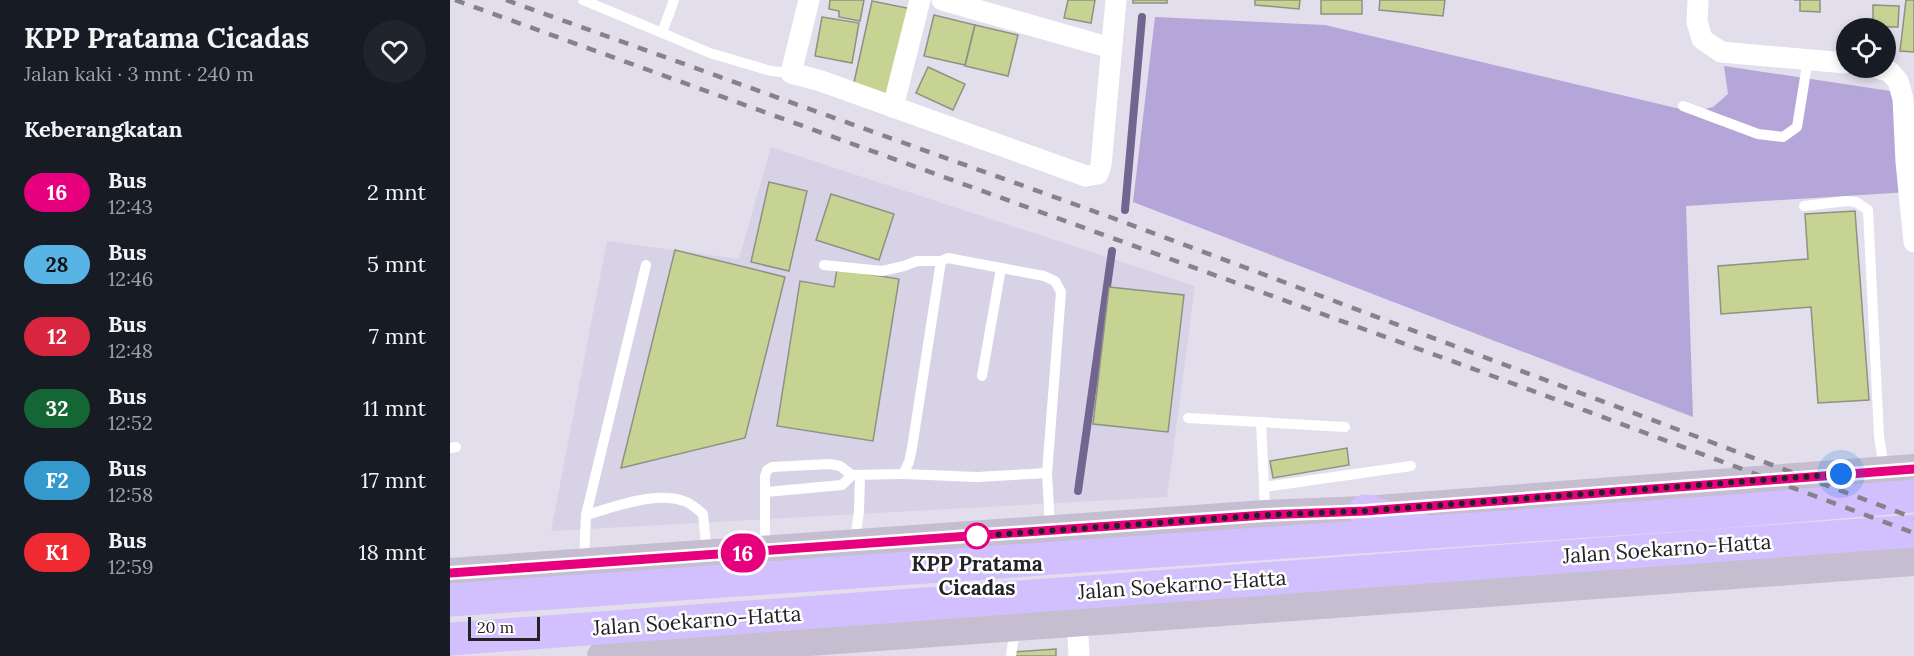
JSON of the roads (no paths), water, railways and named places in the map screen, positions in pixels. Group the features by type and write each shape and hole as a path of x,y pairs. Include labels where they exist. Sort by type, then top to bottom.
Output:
{"highway":[{"name":"Jalan Soekarno-Hatta","path":"450,600 584,577 1440,531 1914,496"},
{"path":"1365,511 1440,531"},
{"name":"Jalan Soekarno-Hatta","path":"450,639 1914,531"},
{"path":"460,656 523,634"}],"main road":[{"path":"450,573 584,577 707,555 1050,531 1265,501 1365,511 1914,469"},
{"name":"Jalan Soekarno-Hatta","path":"602,656 728,651 1015,625 1914,561"}],"street":[{"path":"809,0 791,72 1086,176 1098,174 1116,0"},
{"path":"893,107 920,0"},
{"path":"942,0 1111,48"},
{"path":"1698,0 1697,22 1702,39 1721,52 1836,62"},
{"path":"1895,78 1908,99 1914,242"},
{"path":"1077,621 1079,656"}],"lane":[{"path":"583,0 710,52 771,71 791,72"},
{"path":"662,33 674,0"},
{"path":"1683,106 1758,134 1783,137 1797,127 1808,59"},
{"path":"1804,206 1848,201 1856,202 1868,210 1877,405 1884,471"},
{"path":"824,265 882,271 917,261 942,261 948,258 1044,276 1055,281 1061,292 1047,473 1050,531"},
{"path":"903,474 912,448 942,261"},
{"path":"584,577 586,515 646,265"},
{"path":"982,376 1000,268"},
{"path":"1188,418 1345,427"},
{"path":"1261,422 1265,501 1411,466"},
{"path":"765,551 765,476 767,470 772,467 829,464 840,466 856,476"},
{"path":"766,492 842,485 856,476 903,474 977,477 1047,473"},
{"path":"854,545 859,511 856,476"},
{"path":"586,515 643,500 669,498 684,501 703,514 707,555"},
{"path":"1011,656 1015,625"}],"waterway":[{"path":"1125,210 1142,17"},
{"path":"1078,491 1112,251"}],"railway":[{"path":"455,0 1463,365 1914,533"},
{"path":"506,0 1110,217 1914,518"}],"place":[{"name":"KPP Pratama Cicadas","path":"977,536"}]}
